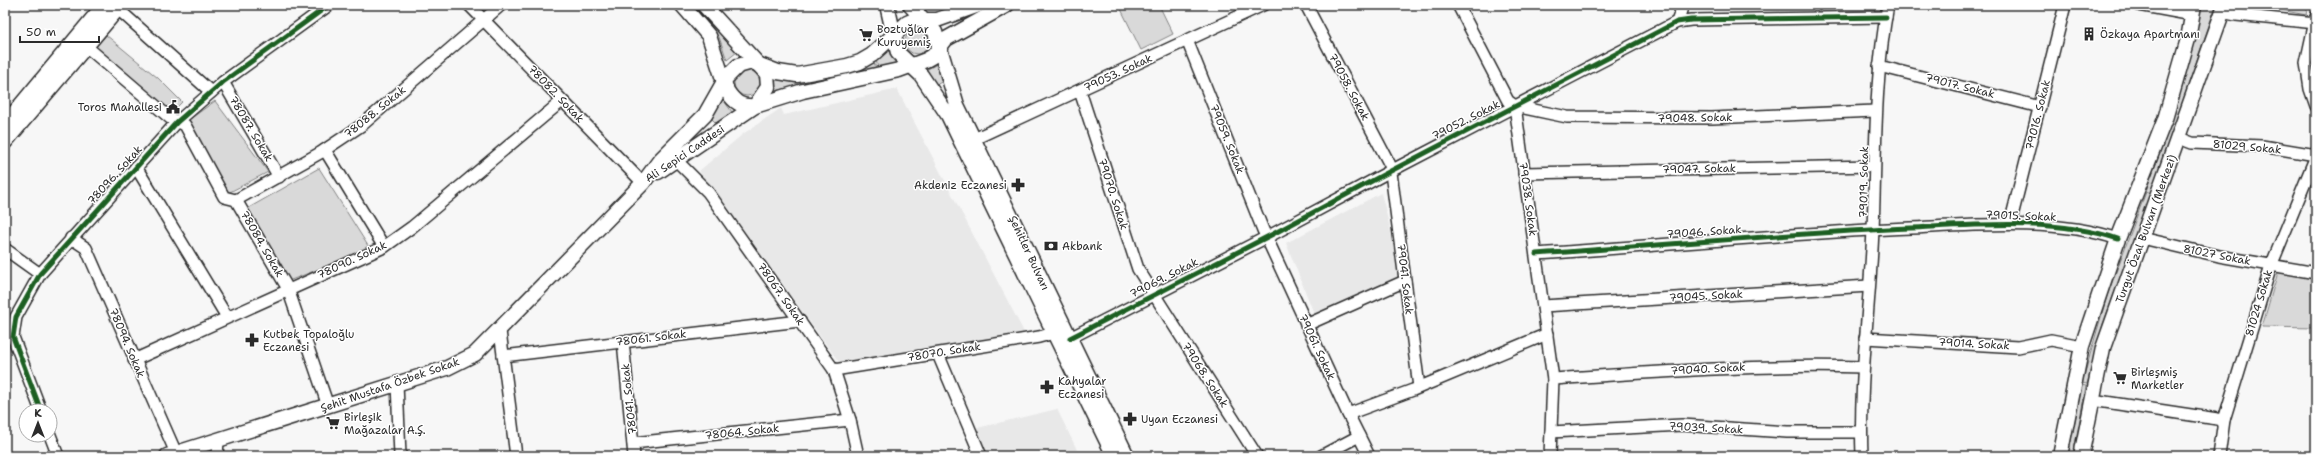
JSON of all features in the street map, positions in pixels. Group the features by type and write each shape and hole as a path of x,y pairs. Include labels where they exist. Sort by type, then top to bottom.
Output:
{"main road":[{"path":"5,124 104,5"},
{"path":"682,5 709,36 732,99 739,105 755,106 768,86 767,74 704,5"},
{"path":"887,5 898,53 910,66 933,56 946,39 1007,5"},
{"path":"910,5 934,32 939,48"},
{"path":"725,83 731,72 738,66 752,62 783,73 797,75 847,66 860,62 872,55 907,22 923,19 937,20 980,5"},
{"path":"5,142 87,47 119,7"},
{"name":"Turgut Özal Bulvarı (Merkezi)","path":"2081,456 2103,348 2224,8"},
{"name":"Turgut Özal Bulvarı (Merkezi)","path":"2060,456 2082,346 2118,239 2165,119 2194,10"},
{"name":"Şehitler Bulvarı","path":"939,48 953,95 1127,456"},
{"name":"Ali Sepici Caddesi","path":"672,156 755,106 803,91 910,66"},
{"name":"Şehitler Bulvarı","path":"910,66 921,75 948,114 1112,456"},
{"name":"Ali Sepici Caddesi","path":"643,183 672,156 705,114 725,83"},
{"name":"Şehit Mustafa Özbek Sokak","path":"171,455 447,368 475,354 500,331 643,183"}],"street":[{"name":"78096. Sokak","path":"38,403 13,337 16,317 40,274 177,122 223,82 329,5"},
{"name":"78082. Sokak","path":"469,5 643,183"},
{"name":"78088. Sokak","path":"236,200 325,150 362,125 501,5"},
{"name":"79053. Sokak","path":"974,139 1263,5"},
{"name":"79058. Sokak","path":"1306,5 1390,165 1391,170"},
{"path":"1458,5 1508,101 1515,106"},
{"path":"1683,5 1677,22 1691,20 1886,16"},
{"name":"79019. Sokak","path":"1862,456 1861,432 1863,367 1873,229 1875,111 1879,66 1888,5"},
{"name":"79016. Sokak","path":"2010,224 2065,5"},
{"path":"2139,5 2194,10"},
{"path":"119,7 211,92"},
{"path":"2224,8 2251,17 2316,21 2311,63 2310,89 2316,106"},
{"name":"79052. Sokak","path":"1266,238 1391,170 1677,22"},
{"name":"79059. Sokak","path":"1187,40 1266,238"},
{"name":"78084. Sokak","path":"87,47 177,122 185,125 224,197 236,200 288,289 328,406"},
{"name":"79017. Sokak","path":"1879,66 2040,107"},
{"name":"78087. Sokak","path":"223,82 279,177"},
{"name":"79070. Sokak","path":"1080,91 1138,269 1154,294"},
{"name":"78090. Sokak","path":"134,360 288,289 384,247 412,227 562,101"},
{"name":"79048. Sokak","path":"1515,106 1567,118 1712,118 1875,111"},
{"name":"79038. Sokak","path":"1515,106 1553,379 1550,456"},
{"name":"81029 Sokak","path":"2179,138 2192,143 2262,146 2316,156"},
{"path":"325,150 384,247"},
{"name":"78067. Sokak","path":"672,156 708,192 834,370 850,420 858,456"},
{"name":"81024 Sokak","path":"2219,456 2224,420 2270,266 2316,156"},
{"name":"79047. Sokak","path":"1524,173 1874,166"},
{"path":"136,167 227,317"},
{"name":"79041. Sokak","path":"1391,170 1419,387"},
{"name":"79015. Sokak","path":"1873,229 2010,224 2088,230 2118,239"},
{"name":"79046. Sokak","path":"1536,254 1873,229"},
{"name":"78094. Sokak","path":"72,238 86,248 134,360 171,455"},
{"name":"79069. Sokak","path":"1070,338 1266,238"},
{"name":"79061. Sokak","path":"1266,238 1369,456"},
{"name":"81027 Sokak","path":"2142,238 2270,266 2316,273"},
{"path":"5,249 40,274"},
{"path":"1306,324 1405,281"},
{"name":"79045. Sokak","path":"1543,306 1869,286"},
{"name":"79068. Sokak","path":"1154,294 1257,456"},
{"name":"78061. Sokak","path":"503,356 800,321"},
{"path":"500,331 516,456"},
{"name":"78070. Sokak","path":"834,370 938,354 1039,337 1054,333"},
{"path":"1348,414 1419,387 1547,334"},
{"name":"79014. Sokak","path":"1865,338 2018,346 2050,340 2082,346"},
{"name":"78041. Sokak","path":"623,341 634,456"},
{"path":"938,354 982,456"},
{"name":"79040. Sokak","path":"1553,379 1768,366 1863,367"},
{"path":"397,384 400,456"},
{"path":"2092,400 2224,420"},
{"name":"78064. Sokak","path":"633,443 850,420"},
{"name":"79039. Sokak","path":"1551,432 1682,425 1787,432 1861,432"},
{"path":"1321,456 1359,436"},
{"path":"217,456 218,441"},
{"path":"53,443 58,456"}],"shaded area":[{"path":"691,5 694,5 737,52 727,60 719,37"},
{"path":"1119,5 1159,5 1173,34 1141,50"},
{"path":"2202,5 2216,5 2151,193 2146,191 2185,76 2192,52"},
{"path":"2270,5 2308,5 2306,15 2271,8"},
{"path":"917,30 926,33 929,42 926,51 917,54 908,51 905,42 908,33"},
{"path":"106,35 158,78 182,102 169,115 96,47"},
{"path":"888,50 897,65 878,68 876,60"},
{"path":"874,61 876,69 775,91 775,79 798,82 826,79 853,71"},
{"path":"937,64 943,81 936,85 924,71"},
{"path":"747,70 756,74 760,83 756,92 747,96 738,92 734,83 738,74"},
{"path":"897,89 1026,336 839,362 699,171 743,134 781,108 784,115"},
{"path":"722,98 732,112 717,124 709,116"},
{"path":"215,101 268,172 228,193 183,124"},
{"path":"319,168 370,249 286,282 245,210"},
{"path":"2146,192 2150,195 2103,324 2087,384 2082,383 2107,296"},
{"path":"1381,193 1403,278 1315,316 1286,243"},
{"path":"2278,272 2316,279 2316,328 2262,327"},
{"path":"2082,385 2086,386 2073,456 2068,456"},
{"path":"1057,409 1080,456 987,456 973,429"}],"cycle path":[{"path":"38,403 13,337 16,317 40,274 177,122 223,82 329,5"},
{"path":"1070,338 1273,234 1677,22 1691,20 1886,17"},
{"path":"1536,254 1864,230 2016,224 2069,228 2094,232 2118,239"}],"place":[{"name":"Özkaya Apartmanı","path":"2089,34"},
{"name":"Boztuğlar Kuruyemiş","path":"866,35"},
{"name":"Toros Mahallesi","path":"173,107"},
{"name":"Akdeniz Eczanesi","path":"1018,185"},
{"name":"Akbank","path":"1051,246"},
{"name":"Kutbek Topaloğlu Eczanesi","path":"252,340"},
{"name":"Birleşmiş Marketler","path":"2120,378"},
{"name":"Kahyalar Eczanesi","path":"1047,387"},
{"name":"Uyan Eczanesi","path":"1130,419"},
{"name":"Birleşik Mağazalar A.Ş.","path":"333,423"}]}
